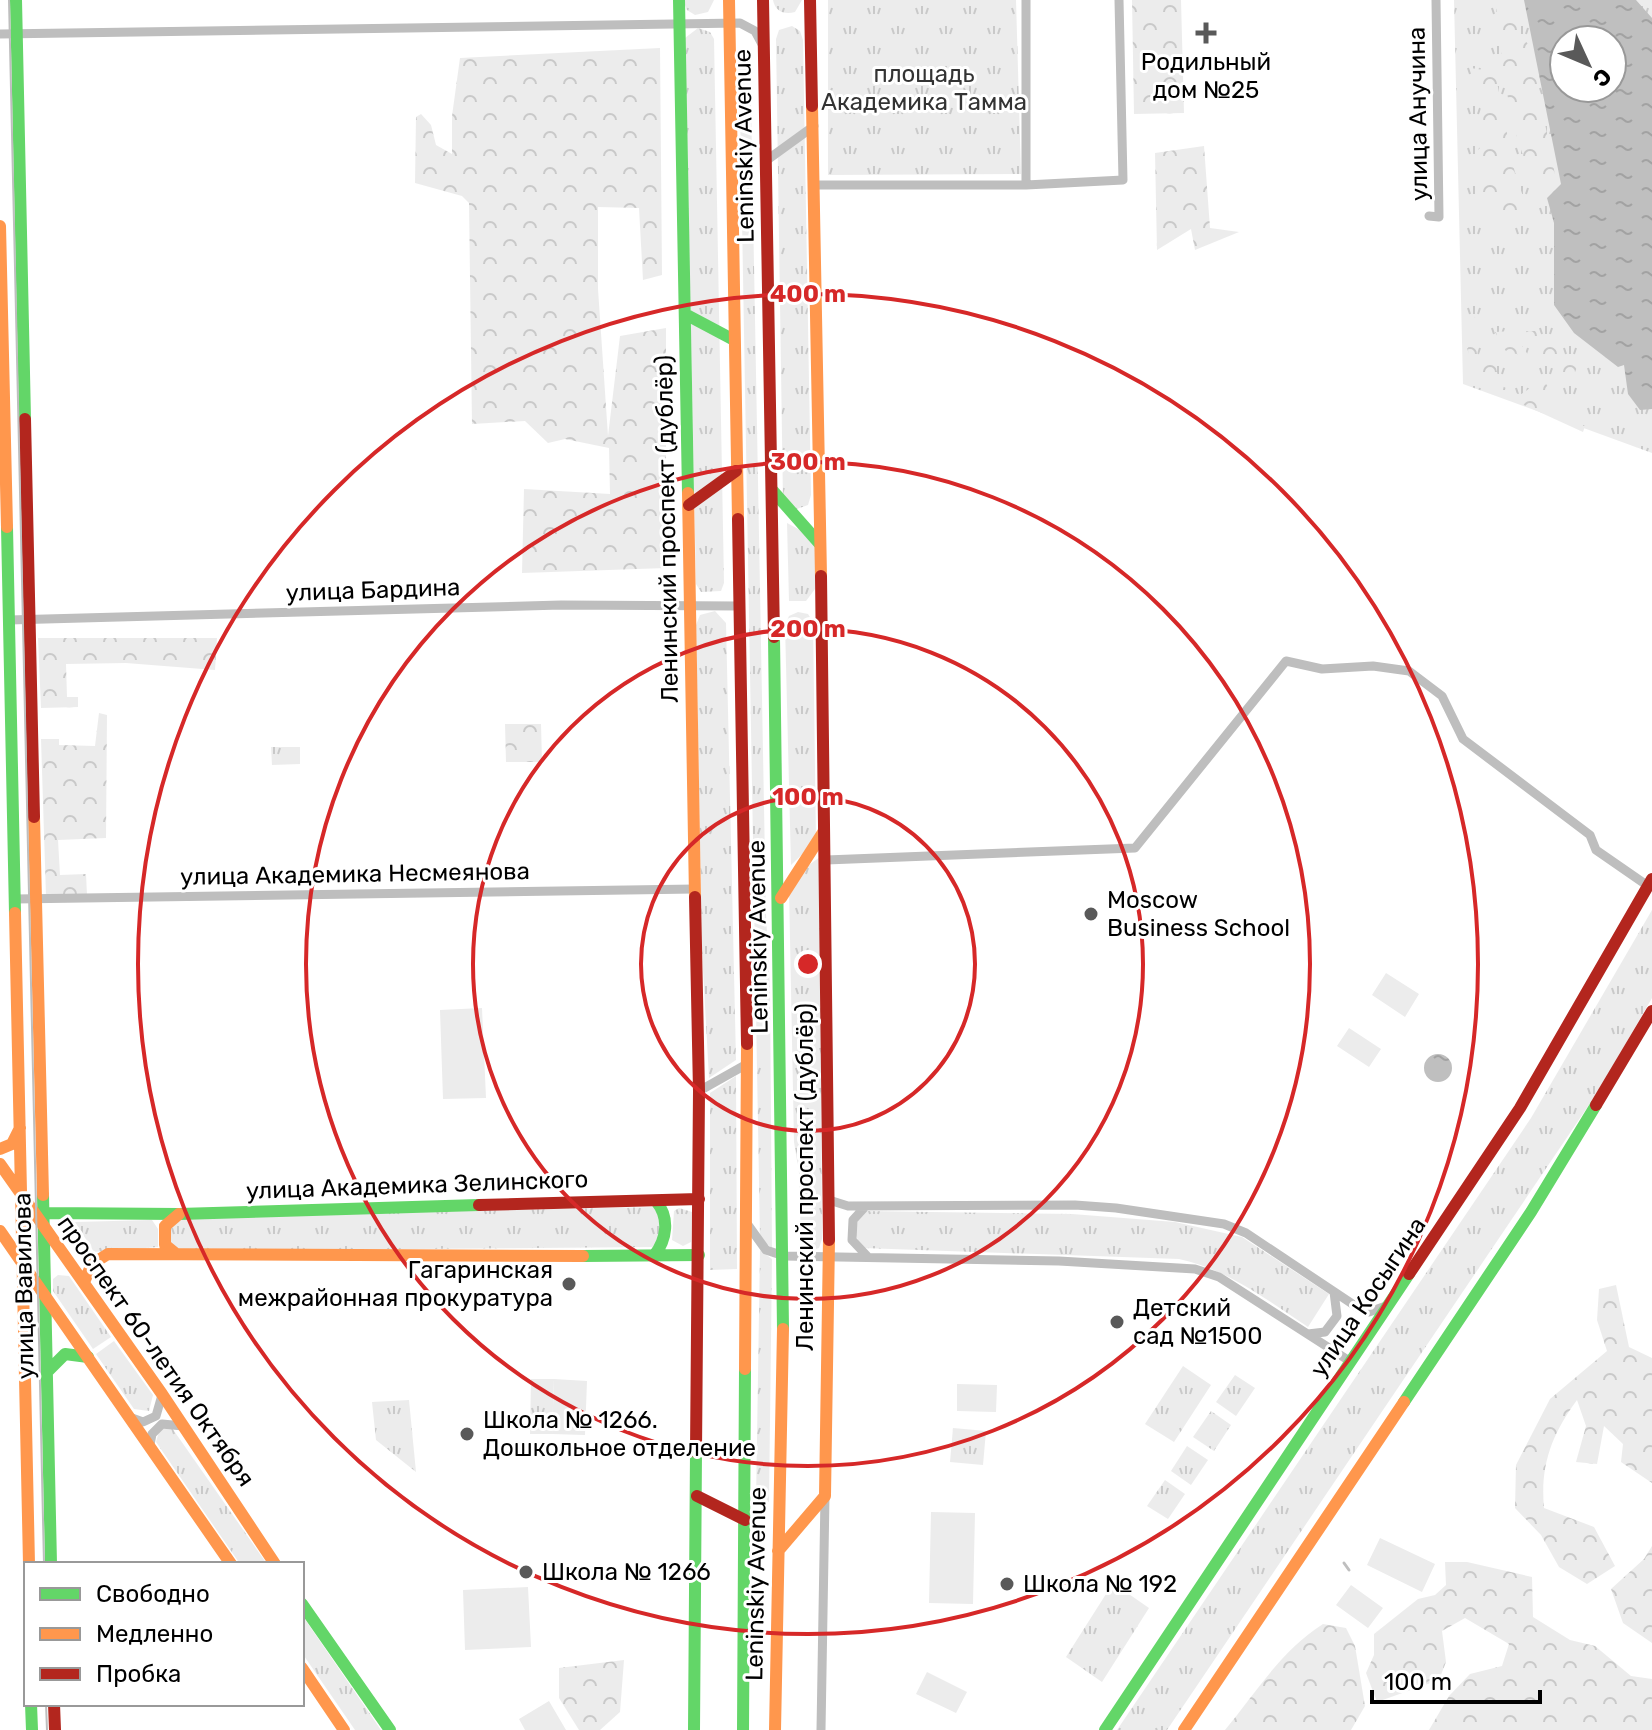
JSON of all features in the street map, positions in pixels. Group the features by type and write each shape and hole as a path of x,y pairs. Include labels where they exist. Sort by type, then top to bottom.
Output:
{"main road":[{"name":"улица Вавилова","path":"16,0 51,1562"},
{"name":"Ленинский проспект (дублёр)","path":"679,0 699,1091 694,1730"},
{"name":"Leninskiy Avenue","path":"729,0 747,1064 743,1730"},
{"name":"Leninskiy Avenue","path":"763,0 784,1256 775,1730"},
{"name":"Ленинский проспект (дублёр)","path":"810,0 826,860 829,1257 825,1496"},
{"name":"улица Вавилова","path":"0,226 22,1126 29,1562"},
{"path":"685,314 734,340"},
{"path":"689,505 736,471"},
{"path":"773,491 780,505 811,528 820,545"},
{"path":"780,901 786,882 818,843 825,827"},
{"name":"улица Косыгина","path":"1105,1730 1520,1108 1650,882"},
{"path":"1184,1730 1531,1212 1652,1011"},
{"path":"0,1149 12,1144 22,1126"},
{"name":"проспект 60-летия Октября","path":"0,1164 162,1394 274,1562"},
{"name":"улица Академика Зелинского","path":"44,1213 179,1214 699,1199"},
{"path":"654,1256 664,1239 665,1214 656,1201"},
{"path":"155,1214 163,1232 162,1248 155,1255"},
{"path":"177,1255 165,1245 165,1226 179,1214"},
{"path":"0,1231 230,1562"},
{"path":"84,1282 88,1267 96,1257 699,1255"},
{"path":"48,1373 62,1354 70,1352 88,1357"},
{"path":"697,1496 745,1520"},
{"path":"778,1551 825,1496"},
{"path":"304,1607 390,1730"},
{"path":"304,1671 344,1730"},
{"path":"31,1706 32,1730"},
{"path":"54,1706 55,1730"}],"street":[{"path":"1026,0 1026,185"},
{"path":"814,185 1026,185 1123,180 1119,0"},
{"name":"улица Анучина","path":"1429,216 1439,217 1436,0"},
{"path":"0,34 729,24 747,26 764,47"},
{"path":"767,160 814,126"},
{"name":"улица Бардина","path":"9,620 691,604 739,606"},
{"path":"826,860 1135,848 1286,661 1322,669 1373,666 1409,671 1438,691 1463,739 1590,835 1596,850 1650,882"},
{"name":"улица Академика Несмеянова","path":"15,899 695,889"},
{"path":"699,1091 747,1064"},
{"path":"829,1200 841,1206 867,1207 1075,1205 1184,1216 1236,1227 1369,1312 1389,1305"},
{"path":"867,1207 856,1214 851,1229 854,1246 868,1257"},
{"path":"747,1223 758,1243 766,1250 784,1256 1195,1269 1219,1277 1351,1362"},
{"path":"1308,1334 1320,1334 1330,1327 1339,1308 1334,1292"},
{"path":"129,1417 143,1422 156,1416 162,1394"},
{"path":"150,1448 150,1439 156,1427 169,1422 183,1426"},
{"name":"Ленинский проспект (дублёр)","path":"821,1730 825,1496"}],"green space":[{"path":"683,0 714,0 708,12 695,15 687,10"},
{"path":"773,0 802,0 795,12 787,13 778,9"},
{"name":"площадь Академика Тамма","path":"828,0 1016,0 1021,174 828,175"},
{"path":"1132,0 1181,0 1184,113 1134,114"},
{"path":"1454,0 1652,0 1652,453 1463,384"},
{"path":"1495,0 1519,0 1519,32 1530,47 1556,180 1543,191 1531,173 1514,127"},
{"path":"792,26 800,31 803,40 811,495 808,505 794,510 783,501 776,39 779,30"},
{"path":"698,28 710,32 714,39 724,583 721,591 701,592 696,584 685,38"},
{"path":"660,48 662,275 643,280 639,208 598,207 598,289 608,436 620,336 666,328 666,568 522,573 524,489 610,494 609,448 565,439 548,443 525,421 472,424 469,203 462,196 415,183 416,117 421,114 431,125 436,145 452,154 452,116 460,58"},
{"path":"750,48 766,915 770,988 772,1248 760,1238 739,49"},
{"path":"1471,68 1495,72 1514,169 1528,212 1519,228 1477,208 1477,151 1488,140"},
{"path":"1204,146 1210,228 1239,232 1195,250 1191,229 1157,250 1155,153"},
{"path":"1467,315 1475,317 1478,362 1495,363 1500,385 1520,395 1543,379 1553,395 1549,405 1585,426 1583,432 1469,380"},
{"path":"1513,331 1528,355 1507,353 1495,332"},
{"path":"1526,331 1539,331 1544,341 1578,365 1573,377 1545,365"},
{"path":"787,523 815,538 815,589 806,601 789,601"},
{"path":"715,611 726,623 736,1060 709,1078 702,951 696,625 700,615"},
{"path":"798,612 808,614 813,622 816,841 791,865 785,625 789,616"},
{"path":"38,638 217,638 215,670 126,663 66,664 67,697 78,697 78,707 41,708"},
{"path":"99,713 107,715 106,838 58,840 60,875 86,874 87,895 46,896 41,739 59,739 59,745 95,746"},
{"path":"505,724 541,724 542,762 506,762"},
{"path":"271,747 300,747 300,764 272,765"},
{"path":"820,857 822,1239 819,1248 806,1252 801,1248 799,1173 794,1142 789,888 802,870"},
{"path":"1652,910 1652,998 1599,1090 1167,1730 1117,1730 1531,1118"},
{"path":"1386,973 1419,994 1405,1017 1372,995"},
{"path":"482,1008 486,1098 443,1099 440,1010"},
{"path":"1349,1028 1381,1049 1369,1067 1337,1046"},
{"path":"736,1076 737,1269 710,1270 710,1093"},
{"path":"656,1207 661,1215 660,1243 652,1247 177,1251 169,1246 169,1225 180,1217"},
{"path":"679,1208 692,1212 691,1242 683,1246 672,1240 674,1211"},
{"path":"863,1211 1072,1214 1175,1222 1242,1237 1329,1294 1308,1327 1230,1278 1179,1259 863,1248 856,1230"},
{"path":"152,1220 158,1229 158,1247 94,1252 75,1222"},
{"path":"760,1250 772,1259 769,1502 756,1502"},
{"path":"58,1275 69,1276 111,1337 93,1349 53,1291 53,1279"},
{"path":"1616,1285 1629,1347 1652,1358 1652,1483 1621,1462 1623,1444 1604,1426 1597,1464 1576,1462 1586,1426 1577,1400 1561,1425 1550,1451 1543,1492 1544,1508 1594,1527 1615,1566 1587,1584 1559,1567 1541,1535 1515,1508 1516,1465 1550,1399 1607,1351 1597,1320 1599,1289"},
{"path":"114,1341 153,1395 149,1411 134,1409 96,1354"},
{"path":"1183,1366 1211,1385 1174,1442 1145,1424"},
{"path":"1235,1375 1255,1388 1236,1416 1216,1402"},
{"path":"531,1379 554,1379 552,1434 530,1434"},
{"path":"554,1379 587,1381 585,1435 552,1434"},
{"path":"957,1384 997,1385 996,1412 957,1411"},
{"path":"409,1400 416,1472 376,1440 372,1402"},
{"path":"1211,1411 1231,1425 1214,1451 1193,1437"},
{"path":"160,1428 172,1428 266,1562 239,1562 156,1442"},
{"path":"953,1428 986,1431 983,1465 950,1462"},
{"path":"1187,1446 1208,1460 1191,1485 1171,1471"},
{"path":"1165,1480 1185,1494 1168,1519 1147,1506"},
{"path":"931,1512 975,1513 973,1604 929,1603"},
{"path":"1380,1538 1435,1564 1422,1592 1367,1565"},
{"path":"1652,1546 1652,1643 1623,1623 1611,1589 1644,1559"},
{"path":"1445,1562 1467,1562 1532,1577 1533,1617 1570,1640 1595,1646 1631,1676 1652,1679 1652,1730 1429,1730 1449,1696 1470,1674 1502,1666 1509,1644 1465,1618 1442,1631 1446,1662 1439,1680 1377,1702 1366,1673 1374,1655 1374,1634 1418,1599 1435,1595 1446,1585"},
{"path":"1113,1583 1149,1608 1102,1682 1066,1657"},
{"path":"1351,1585 1383,1608 1368,1628 1336,1605"},
{"path":"528,1587 531,1647 465,1650 463,1590"},
{"path":"304,1618 381,1730 355,1730 304,1656"},
{"path":"1323,1624 1346,1628 1355,1646 1365,1706 1351,1730 1225,1730 1294,1646"},
{"path":"624,1660 620,1712 600,1730 579,1730 559,1698 559,1668"},
{"path":"927,1672 967,1692 956,1713 916,1694"},
{"path":"549,1701 566,1730 525,1730 519,1719"}],"water":[{"path":"1524,0 1636,0 1652,18 1652,409 1640,410 1628,394 1624,365 1618,367 1574,333 1554,305 1554,223 1547,198 1561,184"},
{"path":"1438,1054 1448,1058 1452,1068 1448,1078 1438,1082 1428,1078 1424,1068 1428,1058"}],"waterway":[{"path":"1344,1563 1349,1570"}],"tram line":[{"path":"9,0 44,1562"},
{"path":"46,1706 47,1730"}],"traffic: fast":[{"path":"16,0 25,419"},
{"path":"679,0 688,493"},
{"path":"685,314 734,340"},
{"path":"773,491 819,543"},
{"path":"7,527 15,913"},
{"path":"774,637 783,1329"},
{"path":"1404,1402 1531,1212 1596,1105"},
{"path":"43,1195 51,1562"},
{"path":"654,1256 662,1243 665,1228 663,1214 656,1201"},
{"path":"44,1213 179,1214 479,1205"},
{"path":"583,1256 699,1255"},
{"path":"1105,1730 1409,1274"},
{"path":"49,1370 65,1354 88,1357"},
{"path":"743,1730 745,1369"},
{"path":"694,1730 696,1452"},
{"path":"304,1607 390,1730"},
{"path":"31,1706 32,1730"}],"traffic: slow":[{"path":"729,0 738,519"},
{"path":"812,106 821,576"},
{"path":"0,226 7,527"},
{"path":"688,493 695,897"},
{"path":"34,817 43,1195"},
{"path":"781,898 824,831"},
{"path":"15,913 29,1562"},
{"path":"745,1369 747,1044"},
{"path":"0,1149 12,1144 20,1128"},
{"path":"0,1164 162,1394 274,1562"},
{"path":"176,1254 165,1245 165,1226 179,1214"},
{"path":"0,1231 230,1562"},
{"path":"778,1551 825,1496 829,1240"},
{"path":"84,1282 92,1264 108,1254 583,1256"},
{"path":"775,1730 783,1329"},
{"path":"1184,1730 1404,1402"},
{"path":"304,1671 344,1730"}],"traffic: jam":[{"path":"763,0 774,637"},
{"path":"810,0 812,106"},
{"path":"25,419 34,817"},
{"path":"689,505 736,471"},
{"path":"738,519 747,1044"},
{"path":"821,576 829,1240"},
{"path":"1409,1274 1520,1108 1652,879"},
{"path":"695,897 699,1091 696,1452"},
{"path":"1596,1105 1652,1011"},
{"path":"479,1205 699,1199"},
{"path":"697,1496 745,1520"},
{"path":"54,1706 55,1730"}],"place":[{"name":"Родильный дом №25","path":"1206,33"},
{"name":"Moscow Business School","path":"1091,914"},
{"name":"Гагаринская межрайонная прокуратура","path":"569,1284"},
{"name":"Детский сад №1500","path":"1117,1322"},
{"name":"Школа № 1266. Дошкольное отделение","path":"467,1434"},
{"name":"Школа № 1266","path":"526,1572"},
{"name":"Школа № 192","path":"1007,1584"}]}
